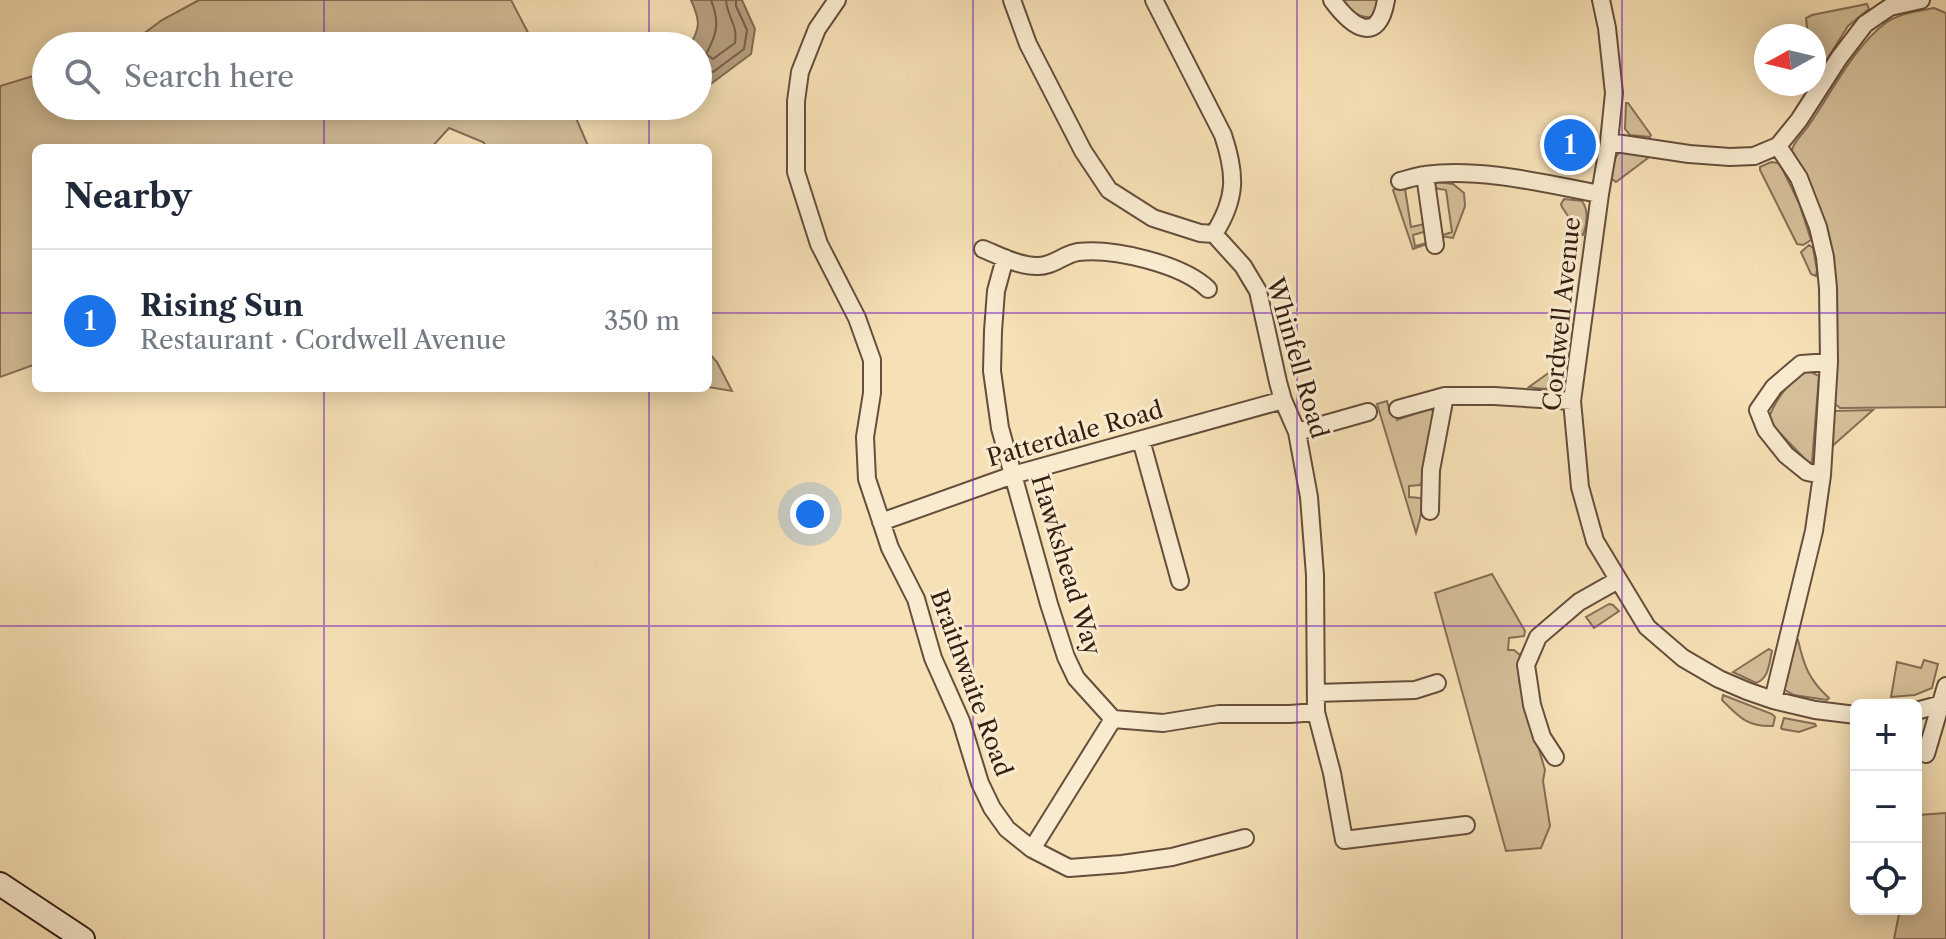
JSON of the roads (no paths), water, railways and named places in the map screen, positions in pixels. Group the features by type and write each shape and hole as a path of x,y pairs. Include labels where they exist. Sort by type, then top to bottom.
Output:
{"main road":[{"path":"0,884 83,939"}],"street":[{"name":"Braithwaite Road","path":"837,0 817,29 800,72 796,101 796,172 819,244 857,318 872,360 872,393 865,437 867,479 890,548 916,599 933,658 961,721 980,783 992,808 1007,829 1032,849 1069,868 1172,857 1245,838"},
{"path":"1012,0 1028,44 1083,151 1109,190 1153,218 1200,233 1214,234 1227,214 1231,198 1230,157 1223,135 1154,0"},
{"path":"1332,0 1355,26 1365,29 1375,26 1382,18 1386,0"},
{"name":"Cordwell Avenue","path":"1601,0 1614,93 1572,401 1580,487 1595,541 1647,627 1683,658 1719,679 1773,700 1850,714"},
{"path":"1609,142 1730,157 1754,156 1778,146 1865,24 1890,7 1921,0"},
{"path":"1773,700 1814,531 1822,475 1829,362 1828,288 1818,227 1799,178 1778,146"},
{"path":"1400,181 1452,173 1494,176 1600,194"},
{"path":"1425,175 1435,245"},
{"name":"Whinfell Road","path":"1214,234 1243,266 1258,291 1283,400 1297,432 1309,497 1315,575 1316,712 1332,773 1344,840 1466,825"},
{"path":"983,249 1040,267 1075,252 1129,256 1173,267 1198,279 1208,289"},
{"name":"Hawkshead Way","path":"1005,258 996,291 992,371 1000,428 1066,657 1076,678 1113,719"},
{"path":"1822,475 1807,472 1786,455 1766,430 1758,410 1774,387 1801,364 1829,362"},
{"path":"1398,409 1445,396 1572,401"},
{"path":"1430,511 1431,470 1445,396"},
{"name":"Patterdale Road","path":"881,522 1013,475 1283,400"},
{"path":"1297,432 1368,412"},
{"path":"1141,440 1180,581"},
{"path":"1555,757 1542,737 1532,705 1526,665 1538,637 1579,602 1618,580"},
{"path":"1316,693 1415,690 1437,683"},
{"path":"1926,754 1944,704 1946,686"},
{"path":"1922,710 1944,704"},
{"path":"1032,849 1113,719 1163,723 1219,714 1316,712"}],"water":[{"path":"691,0 742,0 755,29 751,54 712,83 712,32 696,32 696,13"}],"place":[{"name":"Rising Sun","path":"1570,145"}]}
